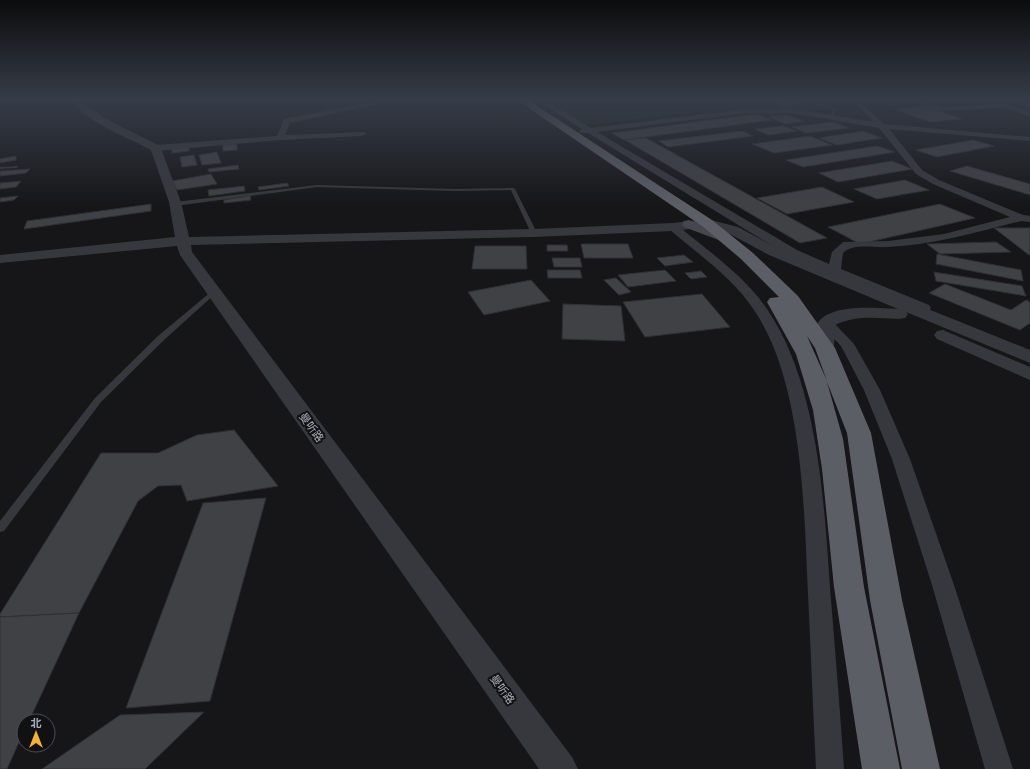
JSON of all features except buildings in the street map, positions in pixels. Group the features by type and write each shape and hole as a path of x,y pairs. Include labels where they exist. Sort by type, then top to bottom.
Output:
{"highway":[{"path":"554,134 681,226 740,266 775,301 791,325 806,354 818,386 829,434 849,586 881,769"},
{"path":"573,134 707,223 747,256 792,300 825,348 858,433 886,600 921,769"}],"main road":[{"path":"681,226 724,237"}],"street":[{"path":"129,134 156,148 280,138 362,134"},
{"path":"280,138 282,134"},
{"path":"592,134 793,253 942,316 958,326"},
{"path":"888,134 919,172 936,182 1025,219"},
{"path":"959,134 1027,140"},
{"name":"曼听路","path":"156,148 175,204 185,252 560,769"},
{"path":"632,174 653,171"},
{"path":"835,270 835,254 841,247 847,244 888,244 944,237 1025,219"},
{"path":"0,259 183,242 534,233 681,226 707,223 733,230 774,252 958,326 1030,357"},
{"path":"681,226 738,282 761,310 778,341 798,398 814,504 830,769"},
{"path":"724,237 742,243 796,271 899,314 1030,374"},
{"path":"826,323 836,317 858,312 899,314"},
{"path":"825,348 826,323"},
{"path":"826,323 847,344 872,390 901,459 943,585 999,769"}],"lane":[{"path":"0,168 16,167"},
{"path":"175,204 317,186 447,190 513,189 534,233"},
{"path":"0,528 98,400 161,338 214,292"}]}
